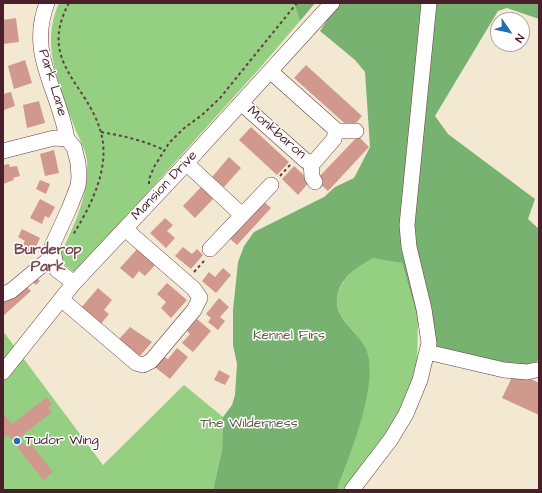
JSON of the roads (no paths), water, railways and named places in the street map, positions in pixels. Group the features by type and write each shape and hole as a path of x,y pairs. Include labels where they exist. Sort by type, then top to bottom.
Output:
{"street":[{"name":"Park Lane","path":"47,3 40,26 39,41 42,57 62,117 67,139 74,147 79,177 78,186 52,246 53,256"},
{"name":"Mansion Drive","path":"3,372 74,283 186,164 332,3"},
{"path":"352,490 391,439 406,414 420,380 429,343 424,309 409,247 407,225 429,3"},
{"path":"270,70 336,131 356,131"},
{"name":"Monkbaron","path":"241,103 305,159 315,182"},
{"name":"Monkbaron","path":"305,159 315,160 334,139 336,131"},
{"name":"Park Lane","path":"3,151 54,138 67,139"},
{"path":"186,164 242,215"},
{"path":"210,249 271,185"},
{"path":"61,299 134,362 143,365 150,361 198,304 199,295 125,229"},
{"path":"3,294 11,291 53,256 57,270 74,283"},
{"path":"427,352 504,370 528,372 536,370"}],"place":[{"name":"Tudor Wing","path":"17,441"}],"district":[{"name":"Burderop Park","path":"48,260"}],"park label":[{"name":"Kennel Firs","path":"289,336"},
{"name":"The Wilderness","path":"249,424"}]}
